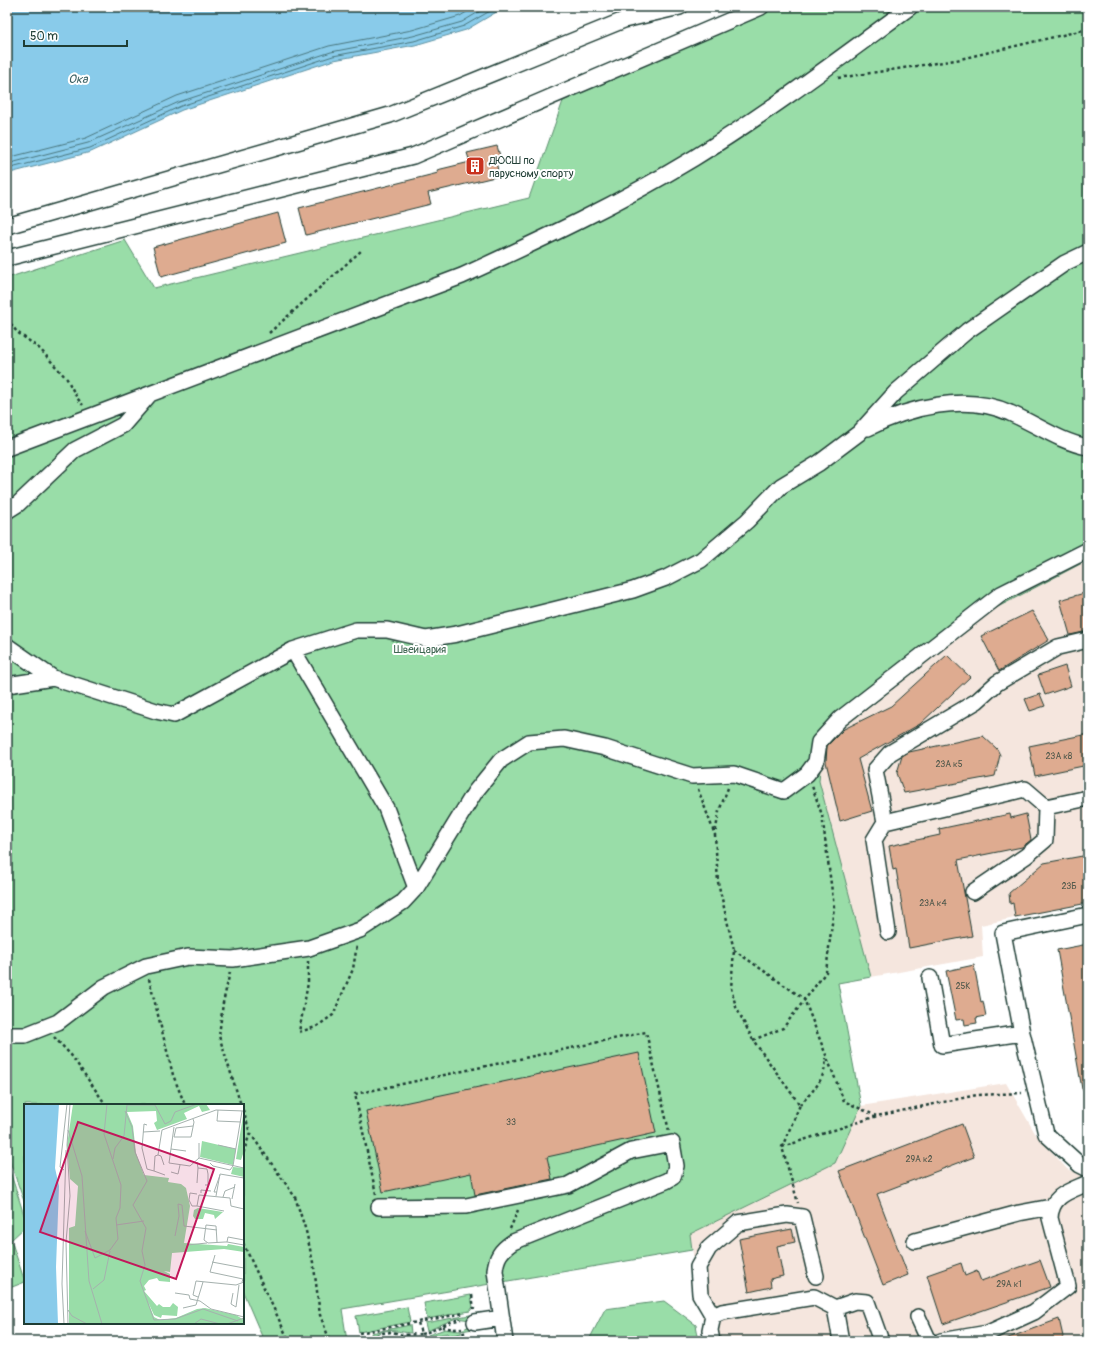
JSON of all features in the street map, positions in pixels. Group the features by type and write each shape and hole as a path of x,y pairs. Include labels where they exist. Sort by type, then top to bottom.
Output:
{"lane":[{"path":"7,226 390,115 626,13 680,7"},
{"path":"7,258 413,156 760,7"},
{"path":"7,448 462,276 535,243 621,200 694,158 772,107 910,7"},
{"path":"859,433 896,392 967,331 1065,263 1088,252"},
{"path":"7,511 18,504 75,450 123,426 150,395"},
{"path":"7,646 53,678 156,711 174,715 293,650 356,630 387,630 426,639 457,634 633,590 666,578 701,560 747,521 781,486 819,463 859,433 884,420 932,406 976,403 1009,412 1075,445 1088,447"},
{"path":"7,1035 25,1035 58,1022 104,987 146,966 188,957 233,959 308,948 360,930 403,902 416,888 476,792 501,760 529,742 564,739 605,748 692,776 734,774 784,791 807,774 816,762 819,742 840,719 1001,594 1088,550"},
{"path":"888,932 874,840 885,822 875,770 890,753 977,701 997,683 1058,648 1088,640"},
{"path":"293,650 386,808 416,888"},
{"path":"7,685 53,678"},
{"path":"885,822 1024,789 1046,807"},
{"path":"1046,807 1088,798"},
{"path":"973,892 1026,856 1045,840 1046,807"},
{"path":"1088,915 1003,932 1022,1033 1046,1134 1080,1165 1088,1169"},
{"path":"930,978 942,1045 1022,1033"},
{"path":"379,1207 466,1206 568,1185 631,1151 672,1142 676,1166 673,1177 512,1242 503,1249 495,1260 495,1271 505,1341"},
{"path":"915,1241 1019,1213 1051,1207 1063,1194 1088,1183"},
{"path":"940,1341 988,1333 1034,1312 1068,1286 1050,1218 1051,1207"},
{"path":"712,1341 710,1330 713,1316 700,1294 698,1267 709,1248 738,1222 786,1215 802,1217 816,1276"},
{"path":"713,1316 722,1312 814,1297 835,1308 855,1301 867,1302 881,1341"},
{"path":"835,1308 840,1341"},
{"path":"918,1317 929,1341"},
{"path":"471,1325 502,1318"}],"path":[{"path":"832,79 956,60 1088,29"},
{"path":"268,334 362,250"},
{"path":"7,318 17,332 40,349 67,379 81,403 95,415"},
{"path":"734,774 719,811 715,836 718,882 734,950 731,988 736,1007 753,1040 800,1104"},
{"path":"753,1040 783,1028 826,972 834,907 822,815 807,774"},
{"path":"692,776 715,836"},
{"path":"308,948 308,983 299,1032 316,1027 333,1015 353,969 360,930"},
{"path":"734,950 804,999 844,1101 877,1116"},
{"path":"233,959 223,1003 220,1036 241,1104"},
{"path":"146,966 173,1075 185,1104"},
{"path":"44,1027 71,1055 105,1104"},
{"path":"379,1207 355,1094 646,1032 672,1142"},
{"path":"802,1217 782,1147 800,1104 818,1084 825,1073 826,1056"},
{"path":"782,1147 877,1116 976,1096 1036,1092"},
{"path":"244,1113 250,1133 295,1197 306,1231 314,1267 320,1315 330,1341"},
{"path":"244,1151 250,1133"},
{"path":"508,1232 520,1207"},
{"path":"244,1245 289,1341"},
{"path":"359,1333 471,1312 474,1308 472,1295"},
{"path":"375,1341 375,1337 383,1333 403,1335 433,1332 455,1320 471,1325"},
{"path":"418,1322 422,1340"},
{"path":"442,1327 454,1329 471,1325"},
{"path":"415,1341 459,1335 471,1325"},
{"path":"390,1341 403,1335"}],"shaded area":[{"path":"1088,560 1088,903 981,925 983,957 871,977 819,781 822,744 994,609"},
{"path":"1006,1083 1035,1133 1067,1169 1088,1176 1088,1341 706,1341 690,1234 834,1163 861,1106"}],"green space":[{"name":"Швейцария","path":"773,7 1088,7 1088,560 994,609 822,744 819,781 871,977 838,983 861,1106 835,1163 690,1234 692,1250 342,1309 347,1341 264,1341 244,1294 244,1104 24,1104 24,1201 7,1153 7,278 125,240 154,288 529,198 563,101"},
{"path":"7,1162 24,1215 24,1228 11,1240 24,1282 7,1289"},
{"path":"471,1295 473,1307 470,1311 427,1319 424,1303"},
{"path":"664,1301 696,1325 699,1341 591,1341 590,1338 605,1309"},
{"path":"407,1307 410,1322 359,1332 356,1316"},
{"path":"470,1315 471,1320 456,1318 427,1331 425,1323"},
{"path":"410,1325 411,1333 385,1331 376,1334 372,1338 371,1333"},
{"path":"472,1325 473,1329 461,1331 461,1334 449,1336 448,1333 428,1337 428,1335 445,1329 459,1331"}],"water":[{"name":"Ока","path":"7,7 505,7 466,30 415,45 334,60 182,110 91,152 7,173"}],"building":[{"path":"497,146 501,159 496,161 499,176 428,193 431,204 306,235 299,208 438,173 437,170 470,162 467,153"},
{"path":"278,213 286,243 161,277 153,247"},
{"path":"1088,592 1088,631 1070,635 1060,600"},
{"path":"1032,611 1049,640 999,671 981,636"},
{"path":"947,655 970,677 920,724 858,759 872,811 840,821 826,762 827,746 844,729 891,706"},
{"path":"1065,666 1071,686 1045,695 1038,675"},
{"path":"1040,694 1045,706 1030,711 1025,699"},
{"path":"1088,734 1088,765 1035,776 1029,746"},
{"path":"983,736 997,749 1000,755 995,776 904,793 897,773 902,756 909,752"},
{"path":"1010,814 1011,818 1026,814 1031,840 1022,847 958,860 972,936 909,948 896,869 893,870 889,846 940,835 939,829"},
{"path":"1088,855 1088,903 1015,917 1013,903 1010,904 1009,893 1044,863"},
{"path":"1088,944 1088,1088 1082,1089 1057,950"},
{"path":"974,965 981,1002 983,1001 986,1016 976,1018 977,1023 965,1025 964,1019 956,1020 946,971"},
{"path":"639,1053 656,1133 547,1157 552,1179 475,1195 471,1173 383,1192 366,1111"},
{"path":"962,1124 974,1157 877,1194 908,1275 883,1285 839,1171"},
{"path":"792,1229 795,1242 777,1246 783,1276 770,1279 771,1287 749,1292 739,1239"},
{"path":"1040,1260 1050,1287 943,1324 927,1275 961,1263 965,1276 977,1271 981,1281"},
{"path":"1059,1319 1064,1341 1003,1341 1003,1340"}],"place":[{"name":"ДЮСШ по парусному спорту","path":"475,166"}]}
